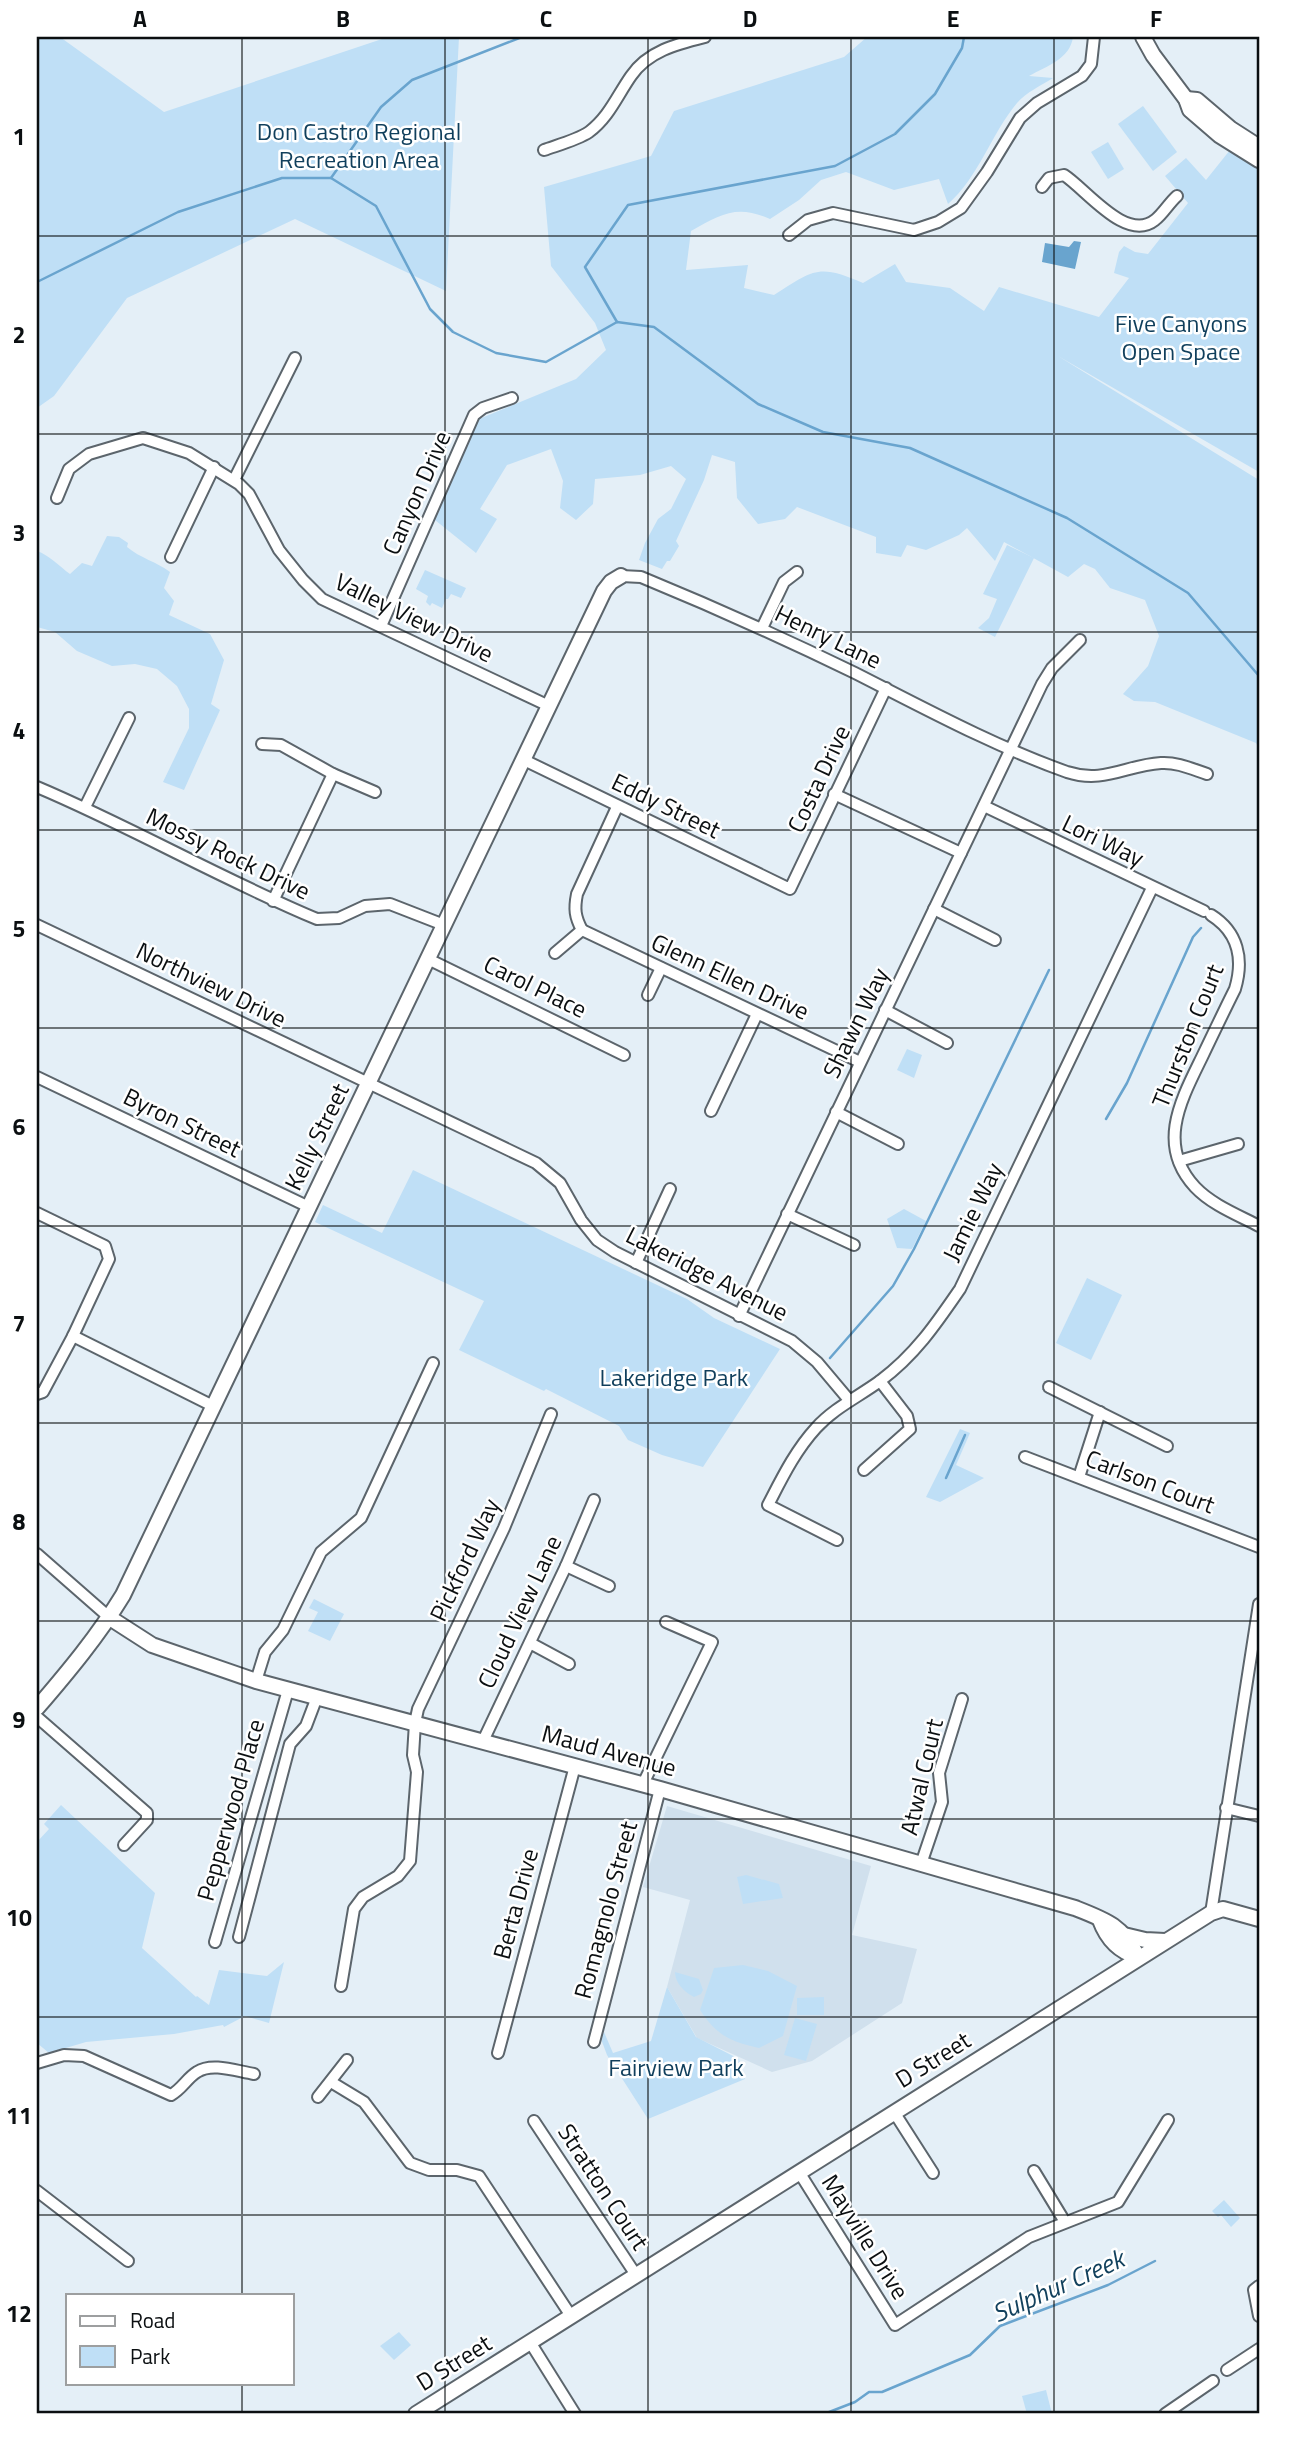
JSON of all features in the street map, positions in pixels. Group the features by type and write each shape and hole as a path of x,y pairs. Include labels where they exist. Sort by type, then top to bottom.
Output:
{"street":[{"path":"544,150 587,133 609,113 632,74 646,60 668,47 705,37"},
{"path":"789,235 808,220 832,213 914,230 938,222 961,208 1020,118 1037,103 1082,76 1091,64 1094,37"},
{"path":"1143,37 1186,99 1190,110 1219,135 1259,160"},
{"path":"1186,99 1197,100 1231,129 1259,147"},
{"path":"1042,187 1049,178 1064,175 1108,212 1134,226 1145,226 1155,220 1177,196"},
{"path":"234,480 295,358"},
{"name":"Canyon Drive","path":"381,626 474,415 483,408 512,398"},
{"name":"Valley View Drive","path":"57,498 69,469 89,454 143,438 189,453 234,480 252,497 279,550 322,599 549,706"},
{"path":"171,556 214,467"},
{"path":"762,628 784,582 797,572"},
{"name":"Henry Lane","path":"621,576 641,577 762,628 1011,750 1082,776 1123,773 1143,765 1164,763 1182,765 1207,774"},
{"name":"Kelly Street","path":"37,1708 110,1618 123,1595 604,591 611,582 621,576"},
{"name":"Shawn Way","path":"739,1316 1042,684 1052,668 1080,640"},
{"name":"Costa Drive","path":"790,889 886,688"},
{"path":"85,807 129,718"},
{"path":"262,744 281,745 333,774 375,792"},
{"name":"Eddy Street","path":"524,760 790,889"},
{"path":"273,901 333,774"},
{"name":"Mossy Rock Drive","path":"37,787 85,807 273,901 317,919 339,918 365,906 390,904 444,925"},
{"path":"834,794 961,853"},
{"name":"Lori Way","path":"984,806 1208,913"},
{"path":"555,953 582,930 576,920 574,908 577,894 617,807"},
{"name":"Jamie Way","path":"837,1540 768,1505 797,1451 818,1426 849,1400 880,1381 923,1343 960,1289 1152,888"},
{"path":"934,909 995,940"},
{"name":"Thurston Court","path":"1208,913 1232,935 1237,948 1239,975 1235,989 1183,1096 1176,1116 1174,1138 1179,1160 1194,1186 1206,1197 1259,1226"},
{"name":"Northview Drive","path":"37,925 368,1083"},
{"name":"Glenn Ellen Drive","path":"582,930 860,1062"},
{"name":"Carol Place","path":"428,959 624,1055"},
{"path":"648,995 661,968"},
{"path":"885,1010 947,1043"},
{"path":"711,1111 757,1014"},
{"name":"Byron Street","path":"37,1077 309,1207"},
{"name":"Lakeridge Avenue","path":"368,1083 536,1163 560,1183 581,1220 597,1240 636,1263 792,1341 817,1362 849,1400"},
{"path":"836,1112 898,1144"},
{"path":"1179,1160 1238,1144"},
{"path":"636,1263 670,1189"},
{"path":"37,1213 105,1246 109,1259 73,1336 40,1393"},
{"path":"787,1214 854,1245"},
{"path":"73,1336 213,1406"},
{"path":"256,1681 265,1652 283,1630 321,1552 361,1518 433,1363"},
{"path":"864,1469 910,1429 907,1416 880,1381"},
{"path":"1049,1387 1167,1446"},
{"path":"1079,1477 1100,1412"},
{"name":"Pickford Way","path":"341,1986 355,1909 363,1897 398,1876 410,1861 417,1772 413,1755 419,1707 504,1528 551,1414"},
{"name":"Carlson Court","path":"1025,1457 1259,1547"},
{"name":"Cloud View Lane","path":"483,1741 566,1566 594,1500"},
{"path":"37,1554 110,1618"},
{"path":"566,1566 608,1586"},
{"path":"1259,1604 1210,1913 1223,1909 1259,1919"},
{"name":"Maud Avenue","path":"110,1618 152,1645 256,1681 643,1784 1075,1908 1112,1923 1124,1935 1138,1958"},
{"path":"643,1784 712,1642 666,1622"},
{"path":"530,1643 569,1664"},
{"name":"Pepperwood Place","path":"215,1942 288,1690"},
{"path":"239,1937 290,1744 306,1726 317,1697"},
{"name":"Atwal Court","path":"921,1864 942,1802 939,1773 962,1699"},
{"path":"37,1717 147,1813 147,1820 124,1844"},
{"name":"Berta Drive","path":"498,2053 575,1766"},
{"name":"Romagnolo Street","path":"594,2042 660,1789"},
{"path":"1226,1808 1259,1816"},
{"name":"D Street","path":"416,2414 1210,1913"},
{"path":"1101,1920 1105,1932 1123,1953 1138,1958"},
{"path":"1124,1935 1165,1941"},
{"path":"37,2063 64,2055 84,2056 171,2095 181,2089 195,2073 208,2066 254,2074"},
{"path":"318,2097 347,2060"},
{"path":"331,2082 364,2102 410,2163 429,2170 457,2170 479,2176 571,2316"},
{"path":"894,2112 933,2173"},
{"path":"1034,2171 1065,2222 1118,2202 1168,2120"},
{"name":"Stratton Court","path":"534,2121 636,2275"},
{"name":"Mayville Drive","path":"799,2172 895,2325 1029,2237 1065,2222"},
{"path":"37,2191 128,2261"},
{"path":"1259,2286 1254,2290 1259,2316"},
{"path":"530,2342 575,2414"},
{"path":"1227,2370 1259,2348"},
{"path":"1165,2414 1213,2381"}],"shaded area":[{"path":"667,1806 871,1866 852,1935 917,1949 902,2003 812,2061 772,2072 697,2038 667,1987 690,1900 643,1887"}],"green space":[{"name":"Don Castro Regional Recreation Area","path":"37,37 60,37 164,112 388,37 459,37 446,291 295,219 127,298 54,396 37,408"},
{"name":"Five Canyons Open Space","path":"867,37 1073,37 1063,56 1029,76 1053,78 1029,92 1017,103 977,168 948,204 939,179 894,190 846,172 821,180 799,200 770,219 748,212 729,213 691,231 686,270 748,265 744,288 774,295 816,272 836,273 863,283 895,264 906,282 950,288 984,311 999,287 1099,317 1129,278 1114,273 1119,252 1124,246 1135,252 1148,254 1188,203 1165,176 1186,158 1206,180 1234,145 1259,159 1259,472 1058,356 1259,480 1259,749 1256,743 1155,702 1134,701 1123,694 1148,666 1159,636 1145,600 1110,588 1095,569 1084,564 1068,577 1004,542 995,561 967,528 959,535 926,550 907,545 901,557 876,553 876,537 797,507 785,519 758,524 737,498 735,462 712,455 704,480 676,541 679,546 662,569 639,560 658,519 671,509 686,479 671,466 640,475 595,479 593,504 576,520 560,508 563,481 551,449 507,465 480,509 497,519 476,553 435,520 479,419 576,379 606,350 595,323 551,266 544,187 651,156 674,111 844,57"},
{"path":"1143,106 1177,152 1153,171 1118,124"},
{"path":"1108,142 1124,169 1108,179 1091,152"},
{"path":"107,536 119,537 128,543 127,547 132,551 170,572 164,588 174,601 169,615 210,634 224,660 211,704 220,710 184,790 163,782 189,728 189,709 177,686 157,669 135,664 112,666 77,651 55,632 37,627 37,551 70,574 82,563 92,566"},
{"path":"1007,545 1034,558 995,637 978,628 989,618 997,599 983,594"},
{"path":"425,570 466,588 461,598 451,594 442,608 432,603 430,606 426,602 428,596 416,589"},
{"path":"907,1049 922,1055 914,1078 897,1070"},
{"name":"Lakeridge Park","path":"413,1170 687,1299 714,1318 780,1349 703,1467 662,1455 628,1440 619,1426 546,1389 544,1391 459,1350 484,1301 315,1222 323,1205 382,1233"},
{"path":"904,1209 926,1221 912,1249 897,1248 887,1219"},
{"path":"1087,1278 1122,1295 1091,1360 1056,1343"},
{"path":"960,1429 970,1433 956,1465 984,1478 940,1502 926,1497"},
{"path":"314,1599 344,1614 330,1641 308,1631 318,1612 309,1608"},
{"path":"61,1805 155,1893 142,1948 196,1997 209,2005 219,1970 267,1976 284,1962 269,2023 245,2016 224,2027 86,2042 49,2053 37,2043 37,1842 49,1829 44,1824"},
{"path":"746,1875 779,1884 783,1898 743,1904 737,1877"},
{"path":"743,1965 768,1971 797,1986 783,2036 759,2048 725,2036 712,2026 700,2010 714,1968"},
{"path":"675,1972 699,1979 703,1990 701,1994 694,1997 687,1993 678,1983"},
{"name":"Fairview Park","path":"667,1987 696,2037 739,2059 745,2079 648,2119 607,2055 601,2039 604,2032 613,2053 651,2041"},
{"path":"824,1997 824,2015 797,2015 797,1998"},
{"path":"795,2018 817,2024 806,2061 784,2055"},
{"path":"1224,2200 1240,2218 1231,2227 1221,2215 1218,2217 1212,2211"},
{"path":"399,2332 411,2345 394,2360 380,2346"},
{"path":"1046,2390 1052,2414 1027,2414 1022,2396"}],"water":[{"path":"1074,241 1081,242 1075,269 1042,262 1045,243 1069,247"}],"waterway":[{"path":"331,178 381,107 412,80 522,37"},
{"path":"617,322 585,267 628,205 835,166 895,134 935,94 962,48 964,37"},
{"path":"37,282 178,212 282,178 331,178 376,206 430,309 453,332 496,353 546,362 617,322 654,327 758,404 823,432 910,448 1067,518 1188,593 1259,676"},
{"path":"1106,1119 1127,1083 1193,937 1201,928"},
{"path":"830,1358 893,1286 914,1249 1049,970"},
{"path":"946,1478 965,1435"},
{"name":"Sulphur Creek","path":"824,2414 855,2402 869,2392 882,2392 970,2355 1000,2326 1108,2285 1155,2261"}]}
